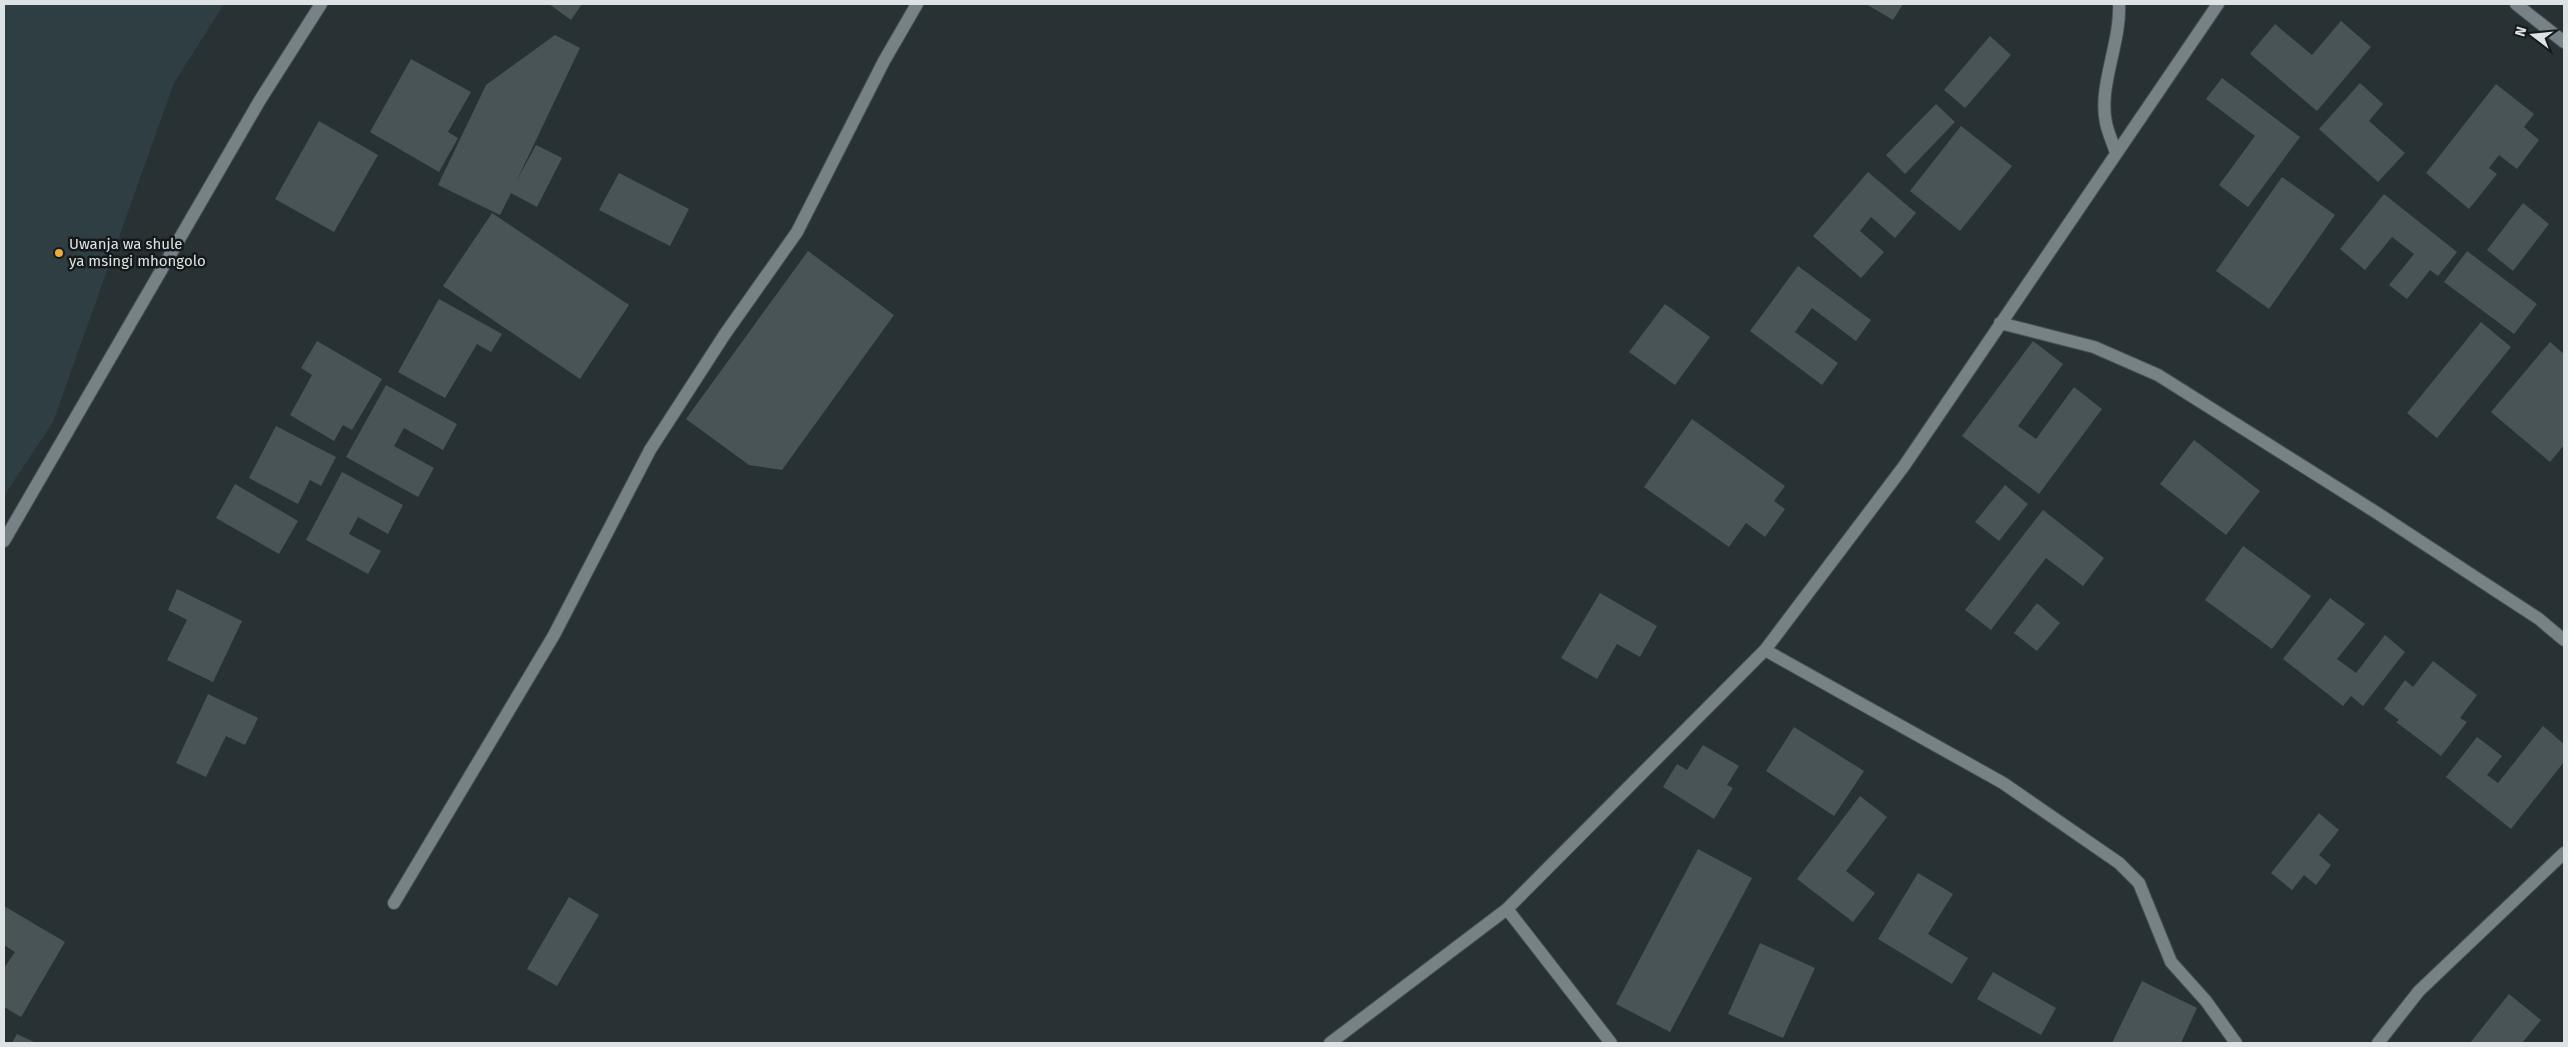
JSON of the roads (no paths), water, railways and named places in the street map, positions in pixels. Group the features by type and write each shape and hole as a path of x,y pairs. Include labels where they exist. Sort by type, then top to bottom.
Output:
{"street":[{"path":"4,541 260,100 321,4"},
{"path":"394,903 554,635 650,450 725,334 797,232 884,60 917,4"},
{"path":"2116,153 2106,123 2105,97 2113,57 2119,4"},
{"path":"1330,1043 1507,909 1765,650 1904,466 2000,322 2218,4"},
{"path":"2516,4 2564,42"},
{"path":"2000,322 2094,346 2158,375 2374,511 2540,619 2564,640"},
{"path":"1765,650 2002,783 2119,863 2139,883 2171,962 2206,1001 2236,1043"},
{"path":"2378,1043 2419,991 2564,853"},
{"path":"1507,909 1611,1043"}],"place":[{"name":"Uwanja wa shule ya msingi mhongolo","path":"59,253"}]}
